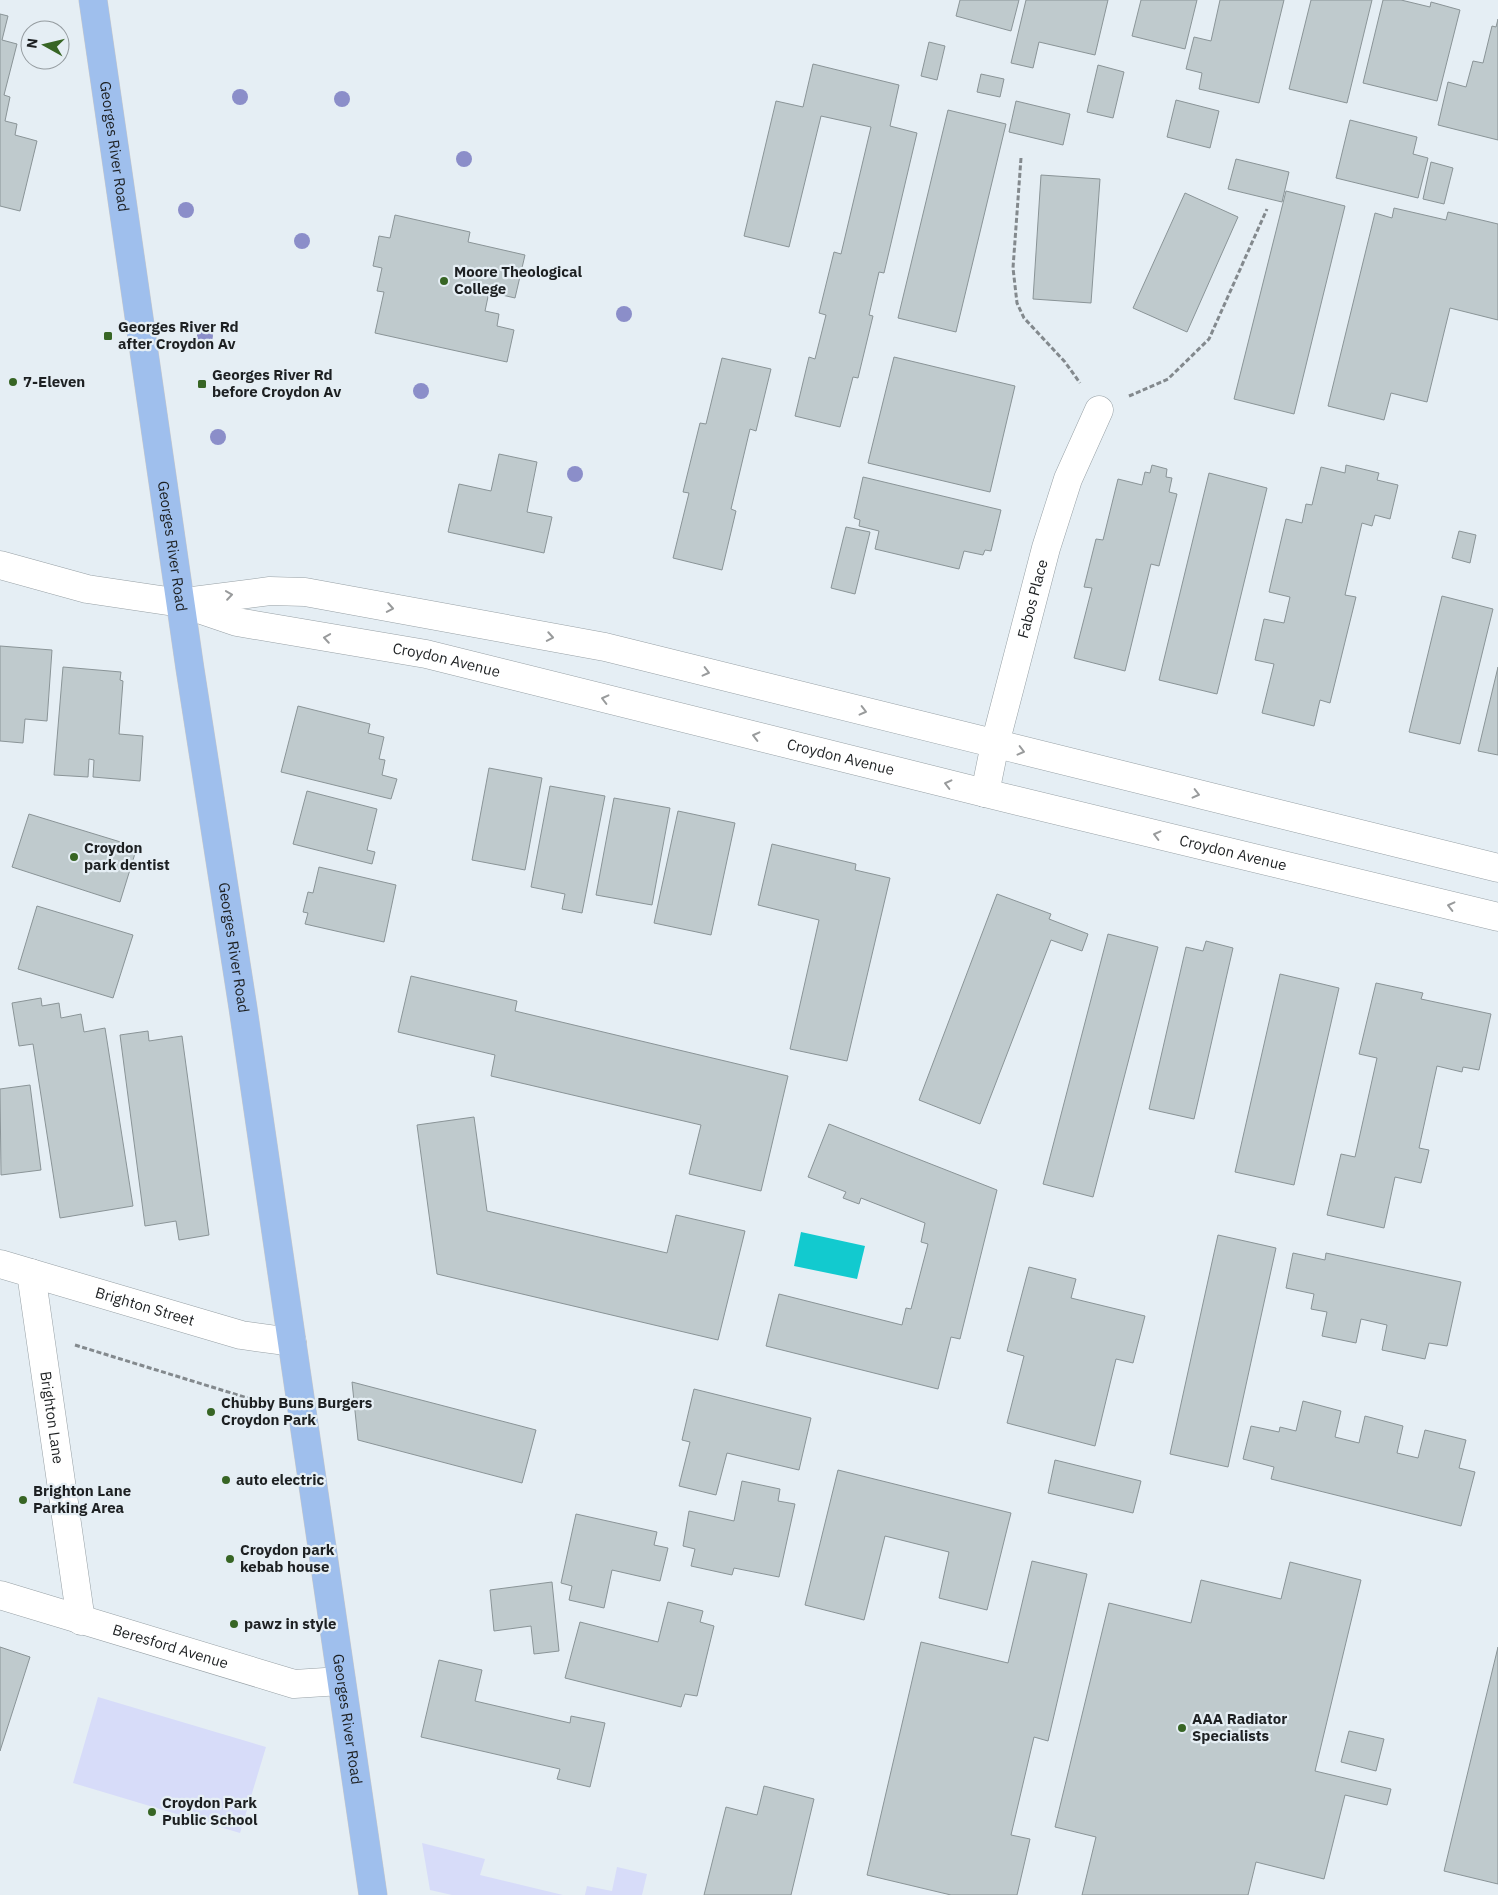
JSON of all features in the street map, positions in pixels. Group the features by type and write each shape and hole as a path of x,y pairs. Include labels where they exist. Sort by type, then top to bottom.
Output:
{"main road":[{"name":"Georges River Road","path":"93,0 374,1895"}],"street":[{"name":"Fabos Place","path":"985,793 995,744 1046,548 1068,479 1098,410"},
{"name":"Croydon Avenue","path":"0,565 88,589 181,602 236,622 426,654 985,793 1498,917"},
{"name":"Croydon Avenue","path":"181,602 270,591 305,592 605,647 1498,868"},
{"name":"Brighton Street","path":"0,1264 242,1334 292,1342"},
{"name":"Brighton Lane","path":"31,1273 81,1621"},
{"name":"Beresford Avenue","path":"0,1595 294,1684 342,1681"}],"path":[{"path":"1021,158 1014,268 1017,303 1024,318 1066,362 1098,410 1168,379 1209,339 1267,210"},
{"path":"40,1334 252,1399"}],"shaded area":[{"path":"98,1697 266,1747 240,1833 73,1783"},
{"path":"422,1843 485,1859 480,1875 563,1895 452,1895 430,1890"},
{"path":"617,1867 647,1874 642,1895 585,1895 587,1886 612,1891"}],"water":[{"path":"801,1232 865,1246 857,1279 794,1266"}],"building":[{"path":"960,0 1019,0 1011,31 956,16"},
{"path":"1026,0 1108,0 1095,55 1039,42 1033,68 1011,63"},
{"path":"1141,0 1197,0 1185,49 1132,36"},
{"path":"1220,0 1284,0 1259,103 1199,89 1202,73 1186,69 1194,37 1211,41"},
{"path":"1311,0 1372,0 1347,103 1289,89"},
{"path":"1383,0 1401,0 1430,7 1431,2 1460,10 1437,101 1363,83"},
{"path":"0,14 8,16 2,40 17,44 4,95 10,97 5,121 17,124 15,135 37,141 20,211 0,206"},
{"path":"1498,19 1498,140 1438,125 1448,82 1466,87 1473,61 1483,63 1492,26 1496,27"},
{"path":"929,42 945,46 937,80 921,76"},
{"path":"813,64 899,85 890,126 917,133 884,273 879,272 869,315 873,316 858,378 853,377 840,427 795,416 809,357 815,359 826,315 819,313 834,252 841,254 871,127 821,116 789,247 744,236 776,101 803,107"},
{"path":"1098,65 1124,72 1113,118 1087,112"},
{"path":"981,74 1004,79 1000,97 977,92"},
{"path":"1176,100 1219,111 1210,148 1167,137"},
{"path":"1016,101 1070,114 1063,145 1009,132"},
{"path":"948,110 1006,124 956,332 898,318"},
{"path":"1350,120 1417,137 1413,154 1428,158 1418,198 1336,178"},
{"path":"1236,159 1289,172 1282,202 1228,189"},
{"path":"1431,162 1453,168 1444,204 1423,199"},
{"path":"1041,175 1100,179 1091,303 1033,299"},
{"path":"1286,191 1345,206 1294,414 1234,399"},
{"path":"1185,193 1238,217 1187,332 1133,308"},
{"path":"1394,208 1446,220 1448,212 1498,224 1498,320 1450,308 1427,402 1391,393 1384,420 1328,406 1375,213 1392,218"},
{"path":"395,215 470,232 468,242 525,255 515,298 489,292 485,311 499,314 497,326 514,330 507,362 375,333 384,292 377,291 382,268 373,266 379,236 390,238"},
{"path":"894,357 1015,386 990,492 868,463"},
{"path":"722,358 771,369 756,431 750,429 731,509 736,511 722,570 673,558 689,493 683,492 700,423 706,424"},
{"path":"499,454 537,462 527,512 552,517 544,553 448,532 459,484 491,491"},
{"path":"1152,465 1167,469 1166,477 1172,478 1169,492 1177,494 1159,566 1151,564 1125,671 1074,658 1092,588 1084,587 1096,539 1103,540 1118,479 1142,485 1145,472 1150,473"},
{"path":"1346,465 1379,473 1377,480 1398,485 1390,519 1375,515 1372,526 1362,523 1345,595 1356,597 1330,703 1320,700 1314,726 1262,713 1274,664 1255,660 1264,619 1284,623 1290,597 1269,592 1286,519 1302,523 1306,504 1312,505 1321,467 1345,473"},
{"path":"1209,473 1267,488 1217,694 1159,680"},
{"path":"863,477 1001,510 991,551 985,550 983,555 964,551 959,569 875,549 879,531 859,526 860,520 854,518"},
{"path":"846,527 870,532 855,594 831,588"},
{"path":"1459,531 1476,535 1470,563 1452,558"},
{"path":"1442,596 1493,609 1460,744 1409,732"},
{"path":"0,646 52,650 47,721 25,719 23,743 0,741"},
{"path":"63,667 121,672 120,680 123,681 119,734 143,736 140,781 93,777 94,760 89,759 88,777 54,775"},
{"path":"1498,667 1498,755 1478,751"},
{"path":"298,706 370,724 368,733 384,737 379,759 385,760 382,775 397,779 391,799 281,772"},
{"path":"489,768 542,778 525,870 472,860"},
{"path":"550,786 605,796 582,913 562,909 565,894 531,887"},
{"path":"307,791 377,809 367,850 375,852 372,864 293,844"},
{"path":"614,798 670,808 652,905 596,895"},
{"path":"678,811 735,823 711,935 654,923"},
{"name":"Croydon park dentist","path":"29,814 137,847 120,902 12,867"},
{"path":"772,844 856,864 855,870 890,878 847,1061 790,1049 819,920 758,905"},
{"path":"319,867 396,885 384,942 305,924 308,913 303,912 308,892 313,893"},
{"path":"997,894 1051,914 1049,919 1088,934 1082,951 1051,940 980,1124 919,1100"},
{"path":"37,906 133,935 113,998 18,969"},
{"path":"1108,934 1158,947 1093,1197 1043,1184"},
{"path":"1206,941 1233,948 1194,1119 1149,1109 1186,947 1203,951"},
{"path":"1280,974 1339,988 1294,1185 1235,1172"},
{"path":"411,976 517,1001 515,1011 788,1076 761,1191 689,1174 701,1125 491,1076 495,1055 398,1032"},
{"path":"1376,983 1423,993 1421,999 1491,1014 1479,1070 1463,1067 1462,1072 1437,1066 1419,1148 1429,1150 1421,1183 1395,1177 1384,1228 1327,1215 1341,1154 1355,1157 1377,1058 1359,1054"},
{"path":"41,998 42,1006 59,1003 61,1018 81,1014 84,1032 105,1028 133,1206 60,1218 33,1044 19,1046 12,1003"},
{"path":"148,1031 149,1041 182,1036 209,1235 179,1240 176,1221 145,1226 120,1035"},
{"path":"30,1085 41,1170 1,1175 0,1089"},
{"path":"474,1117 487,1211 667,1253 676,1215 745,1231 718,1340 437,1274 417,1125"},
{"path":"829,1124 997,1190 960,1339 951,1337 938,1389 766,1346 779,1294 902,1325 906,1308 911,1309 928,1244 921,1242 925,1223 861,1198 859,1204 843,1198 846,1192 808,1177"},
{"path":"1218,1235 1276,1248 1228,1467 1170,1454"},
{"path":"1293,1253 1325,1260 1326,1253 1461,1282 1447,1346 1429,1343 1425,1359 1382,1350 1387,1325 1361,1319 1356,1343 1322,1336 1327,1312 1311,1309 1314,1294 1286,1288"},
{"path":"1029,1267 1076,1279 1071,1298 1145,1316 1133,1363 1116,1359 1095,1446 1007,1423 1024,1356 1007,1351"},
{"path":"352,1382 536,1430 522,1483 358,1440"},
{"path":"694,1389 811,1418 799,1470 727,1453 716,1495 679,1486 690,1442 682,1440"},
{"path":"1303,1401 1341,1411 1335,1437 1359,1443 1365,1416 1403,1426 1397,1453 1418,1458 1425,1430 1466,1440 1459,1468 1475,1472 1461,1526 1271,1479 1274,1467 1243,1459 1251,1426 1279,1432 1280,1427 1296,1431"},
{"path":"1055,1460 1141,1481 1133,1513 1048,1493"},
{"path":"838,1470 1011,1513 987,1610 939,1598 949,1552 885,1536 864,1620 805,1605"},
{"path":"742,1481 780,1489 778,1501 795,1504 779,1577 734,1568 732,1575 691,1566 695,1549 683,1546 689,1511 734,1521"},
{"path":"576,1514 657,1532 654,1545 668,1548 660,1581 612,1570 604,1608 569,1600 572,1586 561,1583"},
{"path":"1032,1561 1087,1574 1048,1741 1034,1737 1011,1835 1030,1839 1017,1895 951,1895 867,1875 921,1642 1008,1663"},
{"path":"1290,1562 1361,1580 1315,1771 1391,1789 1387,1805 1345,1795 1324,1879 1256,1862 1248,1895 1082,1895 1096,1837 1055,1827 1109,1603 1191,1623 1201,1580 1281,1599"},
{"path":"552,1582 559,1651 534,1654 531,1626 494,1631 490,1590"},
{"path":"668,1602 703,1611 700,1622 714,1626 697,1696 685,1694 681,1707 565,1678 580,1622 658,1642"},
{"path":"0,1647 30,1657 0,1751"},
{"path":"1498,1647 1498,1884 1444,1871"},
{"path":"439,1660 482,1670 475,1701 570,1723 571,1716 605,1723 590,1787 557,1779 560,1769 421,1737"},
{"path":"1349,1731 1384,1739 1376,1771 1341,1762"},
{"path":"764,1786 814,1799 791,1895 704,1895 726,1807 757,1815"}],"place":[{"name":"Moore Theological College","path":"444,281"},
{"name":"Georges River Rd after Croydon Av","path":"108,336"},
{"name":"7-Eleven","path":"13,382"},
{"name":"Georges River Rd before Croydon Av","path":"202,384"},
{"name":"Croydon park dentist","path":"74,857"},
{"name":"Chubby Buns Burgers Croydon Park","path":"211,1412"},
{"name":"auto electric","path":"226,1480"},
{"name":"Brighton Lane Parking Area","path":"23,1500"},
{"name":"Croydon park kebab house","path":"230,1559"},
{"name":"pawz in style","path":"234,1624"},
{"name":"AAA Radiator Specialists","path":"1182,1728"},
{"name":"Croydon Park Public School","path":"152,1812"}]}
